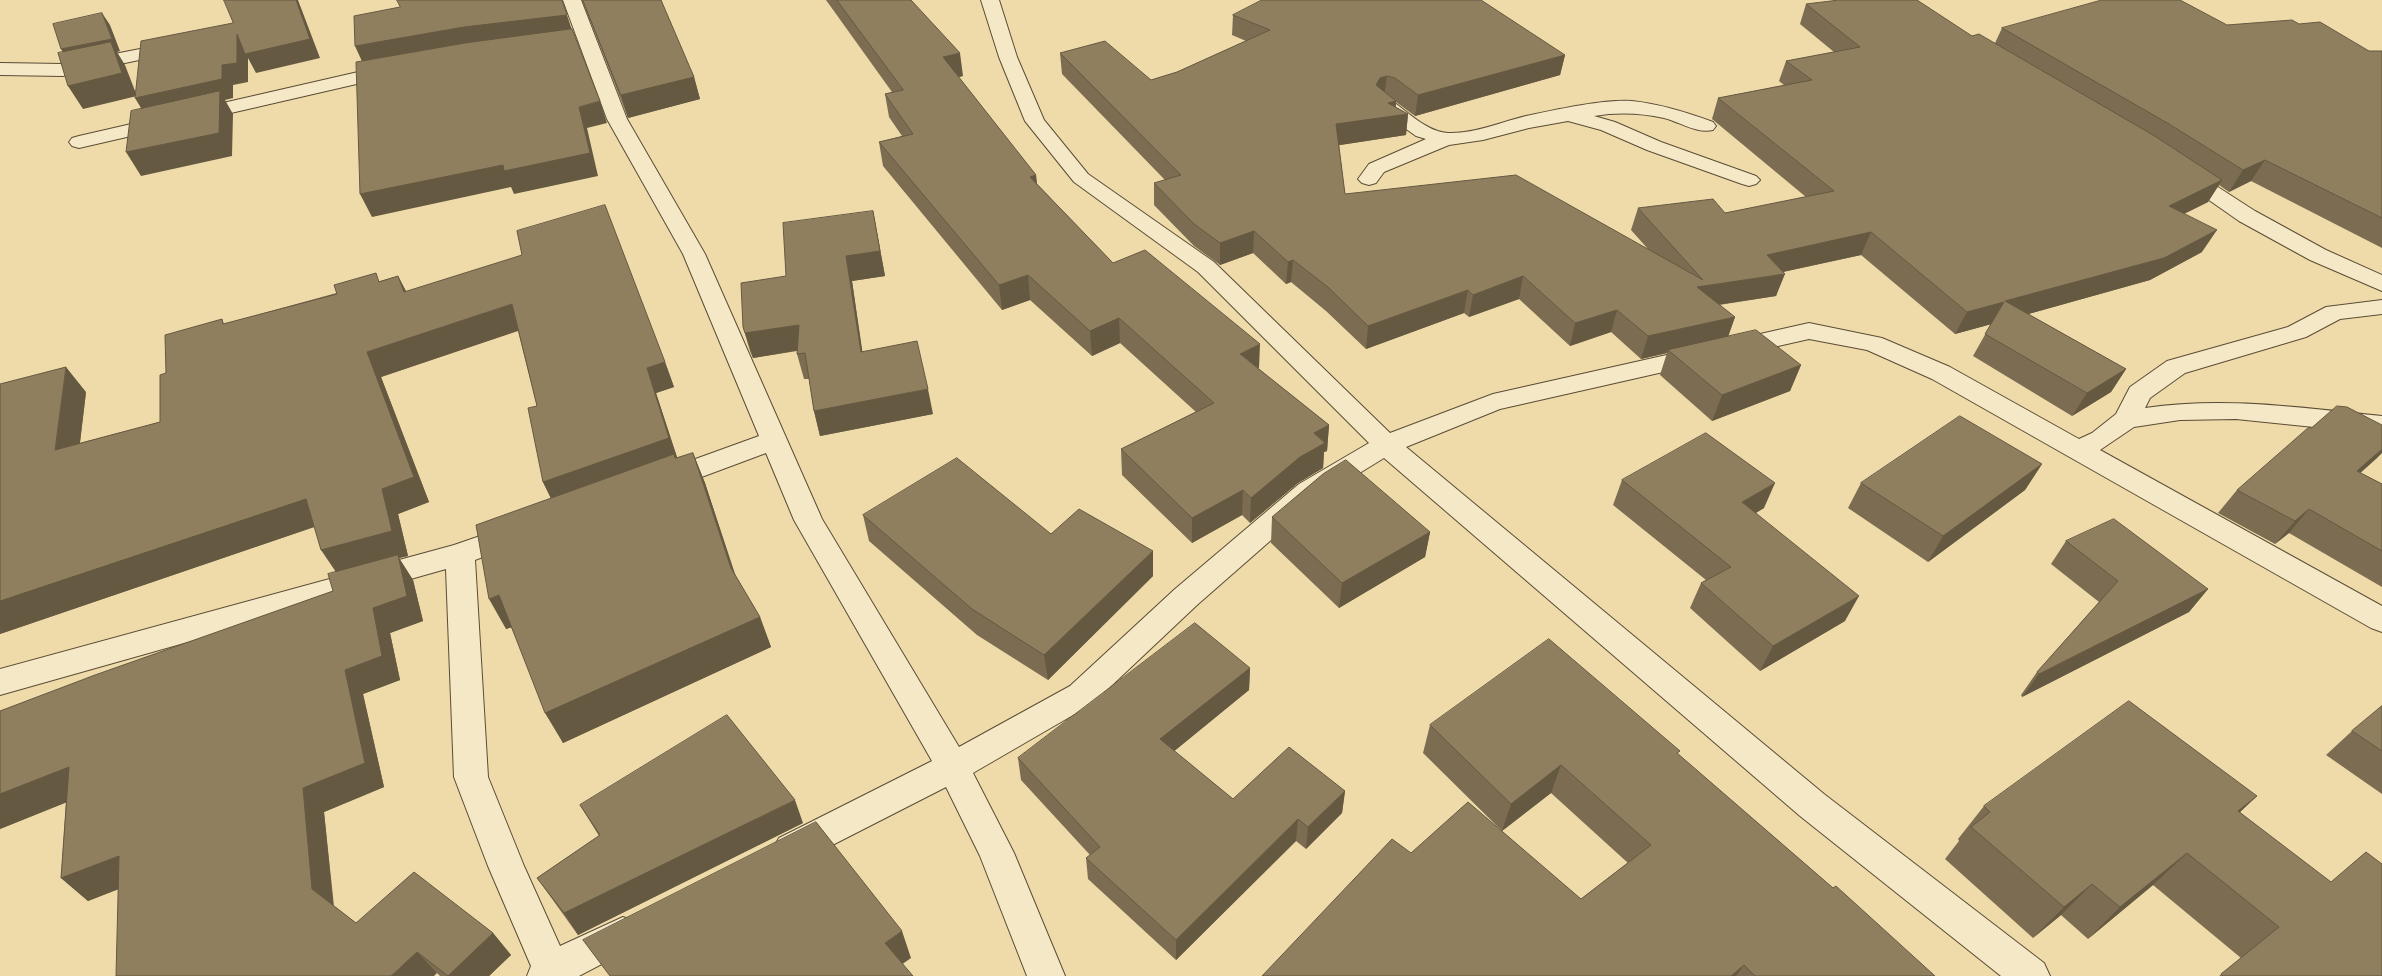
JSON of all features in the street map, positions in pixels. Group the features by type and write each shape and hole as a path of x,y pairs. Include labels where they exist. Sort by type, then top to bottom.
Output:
{"street":[{"path":"572,0 578,43 617,119 694,254 808,520 953,767 996,852 1046,976"},
{"path":"990,0 1008,57 1035,121 1081,178 1206,267 1386,446 1812,805 2031,976"},
{"path":"0,69 63,70 190,44"},
{"path":"79,142 415,66"},
{"path":"1385,105 1423,132 1446,139"},
{"path":"1369,179 1376,168 1426,146 1446,139 1483,134 1527,122 1630,106 1669,113 1706,126"},
{"path":"1567,116 1608,126 1654,146 1748,180"},
{"path":"2165,162 2247,216 2318,255 2382,284"},
{"path":"2079,450 2101,440 2127,419 2140,393 2176,367 2297,332 2334,312 2382,307"},
{"path":"766,861 953,767 1081,695 1186,597 1309,491 1386,446 1493,402 1809,331 1873,343 1941,373 2382,620"},
{"path":"2127,419 2180,411 2236,410 2382,425"},
{"path":"636,490 775,440"},
{"path":"0,682 460,554 543,524"},
{"path":"460,554 471,777 549,973 655,918"}],"building":[{"path":"224,0 296,0 310,39 245,54 237,34 237,63 222,65 222,79 135,98 141,41 233,23"},
{"path":"397,0 562,0 567,15 464,27 355,46 354,16 400,7"},
{"path":"583,0 661,0 694,77 621,95"},
{"path":"837,0 911,0 960,53 943,57 1036,175 1030,177 1113,263 1145,250 1260,344 1240,354 1329,425 1314,433 1325,443 1300,457 1251,498 1243,490 1192,518 1121,449 1214,403 1119,318 1090,331 1028,275 999,285 879,142 913,134 885,94 903,90"},
{"path":"1262,0 1481,0 1565,55 1418,95 1395,78 1387,76 1380,78 1376,85 1396,101 1388,103 1408,114 1336,124 1345,194 1516,175 1703,280 1638,208 1713,199 1725,213 1834,191 1718,98 1812,80 1786,61 1860,47 1806,4 1839,0 1917,0 1972,36 1979,34 2153,135 2222,180 2169,206 2217,230 2164,258 2005,301 2126,369 2087,393 1985,334 2004,302 1967,312 1871,232 1767,255 1785,274 1697,287 1735,317 1648,336 1617,310 1575,323 1523,276 1473,295 1468,290 1368,326 1329,288 1293,260 1288,262 1254,231 1220,243 1194,224 1154,183 1181,175 1060,53 1105,41 1151,80 1177,72 1270,30 1233,15"},
{"path":"2102,0 2180,0 2227,25 2292,20 2299,24 2320,22 2369,51 2382,51 2382,218 2265,160 2243,170 2169,124 2002,28"},
{"path":"102,13 112,39 61,49 53,24"},
{"path":"572,29 600,101 579,107 590,153 504,171 503,165 360,194 356,62 465,43"},
{"path":"111,42 122,73 68,86 58,53"},
{"path":"220,91 219,133 126,152 131,111"},
{"path":"605,205 665,362 647,368 669,438 543,482 528,408 537,406 512,304 367,352 414,477 382,489 392,531 321,550 306,499 0,601 0,384 66,367 55,450 160,422 160,375 166,373 165,335 222,319 223,324 337,294 334,285 376,273 379,282 398,276 404,292 522,255 517,231"},
{"path":"873,211 880,251 846,256 861,352 917,341 928,389 814,411 805,353 797,354 799,325 745,333 743,327 741,283 786,276 783,223"},
{"path":"1756,330 1801,365 1722,395 1668,350"},
{"path":"2337,406 2347,407 2382,425 2382,449 2357,471 2382,484 2382,551 2309,509 2295,521 2237,490 2309,427 2311,428"},
{"path":"1960,416 2042,464 1943,536 1861,483"},
{"path":"1706,433 1775,483 1742,502 1859,596 1773,646 1701,583 1731,567 1622,480"},
{"path":"693,453 731,568 760,617 545,713 499,595 489,599 476,525 674,454 675,458"},
{"path":"957,458 1051,534 1079,509 1153,551 1044,655 972,609 863,515"},
{"path":"1346,460 1430,532 1342,583 1272,517 1323,474"},
{"path":"2114,519 2208,589 2039,674 2037,672 2118,581 2066,541"},
{"path":"398,555 407,596 373,608 382,656 345,670 365,763 303,788 312,889 356,923 414,872 493,933 448,976 417,952 391,976 116,976 119,856 61,878 69,767 0,794 0,711 95,675 333,591 328,574"},
{"path":"1195,623 1250,668 1160,739 1233,799 1289,747 1345,791 1308,827 1298,819 1176,940 1086,858 1100,847 1018,758"},
{"path":"1549,639 1680,751 1677,753 1833,888 1836,886 1935,976 1755,976 1744,965 1731,976 1262,976 1392,839 1411,853 1468,802 1581,899 1651,845 1561,765 1511,804 1430,725"},
{"path":"2129,701 2257,796 2238,811 2331,882 2366,852 2382,864 2382,976 2223,976 2221,974 2279,927 2187,853 2120,907 2092,884 2064,907 1971,827 1990,812 1984,806"},
{"path":"2382,706 2382,751 2352,731"},
{"path":"727,715 795,800 564,913 537,878 600,835 580,805"},
{"path":"816,822 902,931 885,943 913,976 610,976 583,940"}]}
